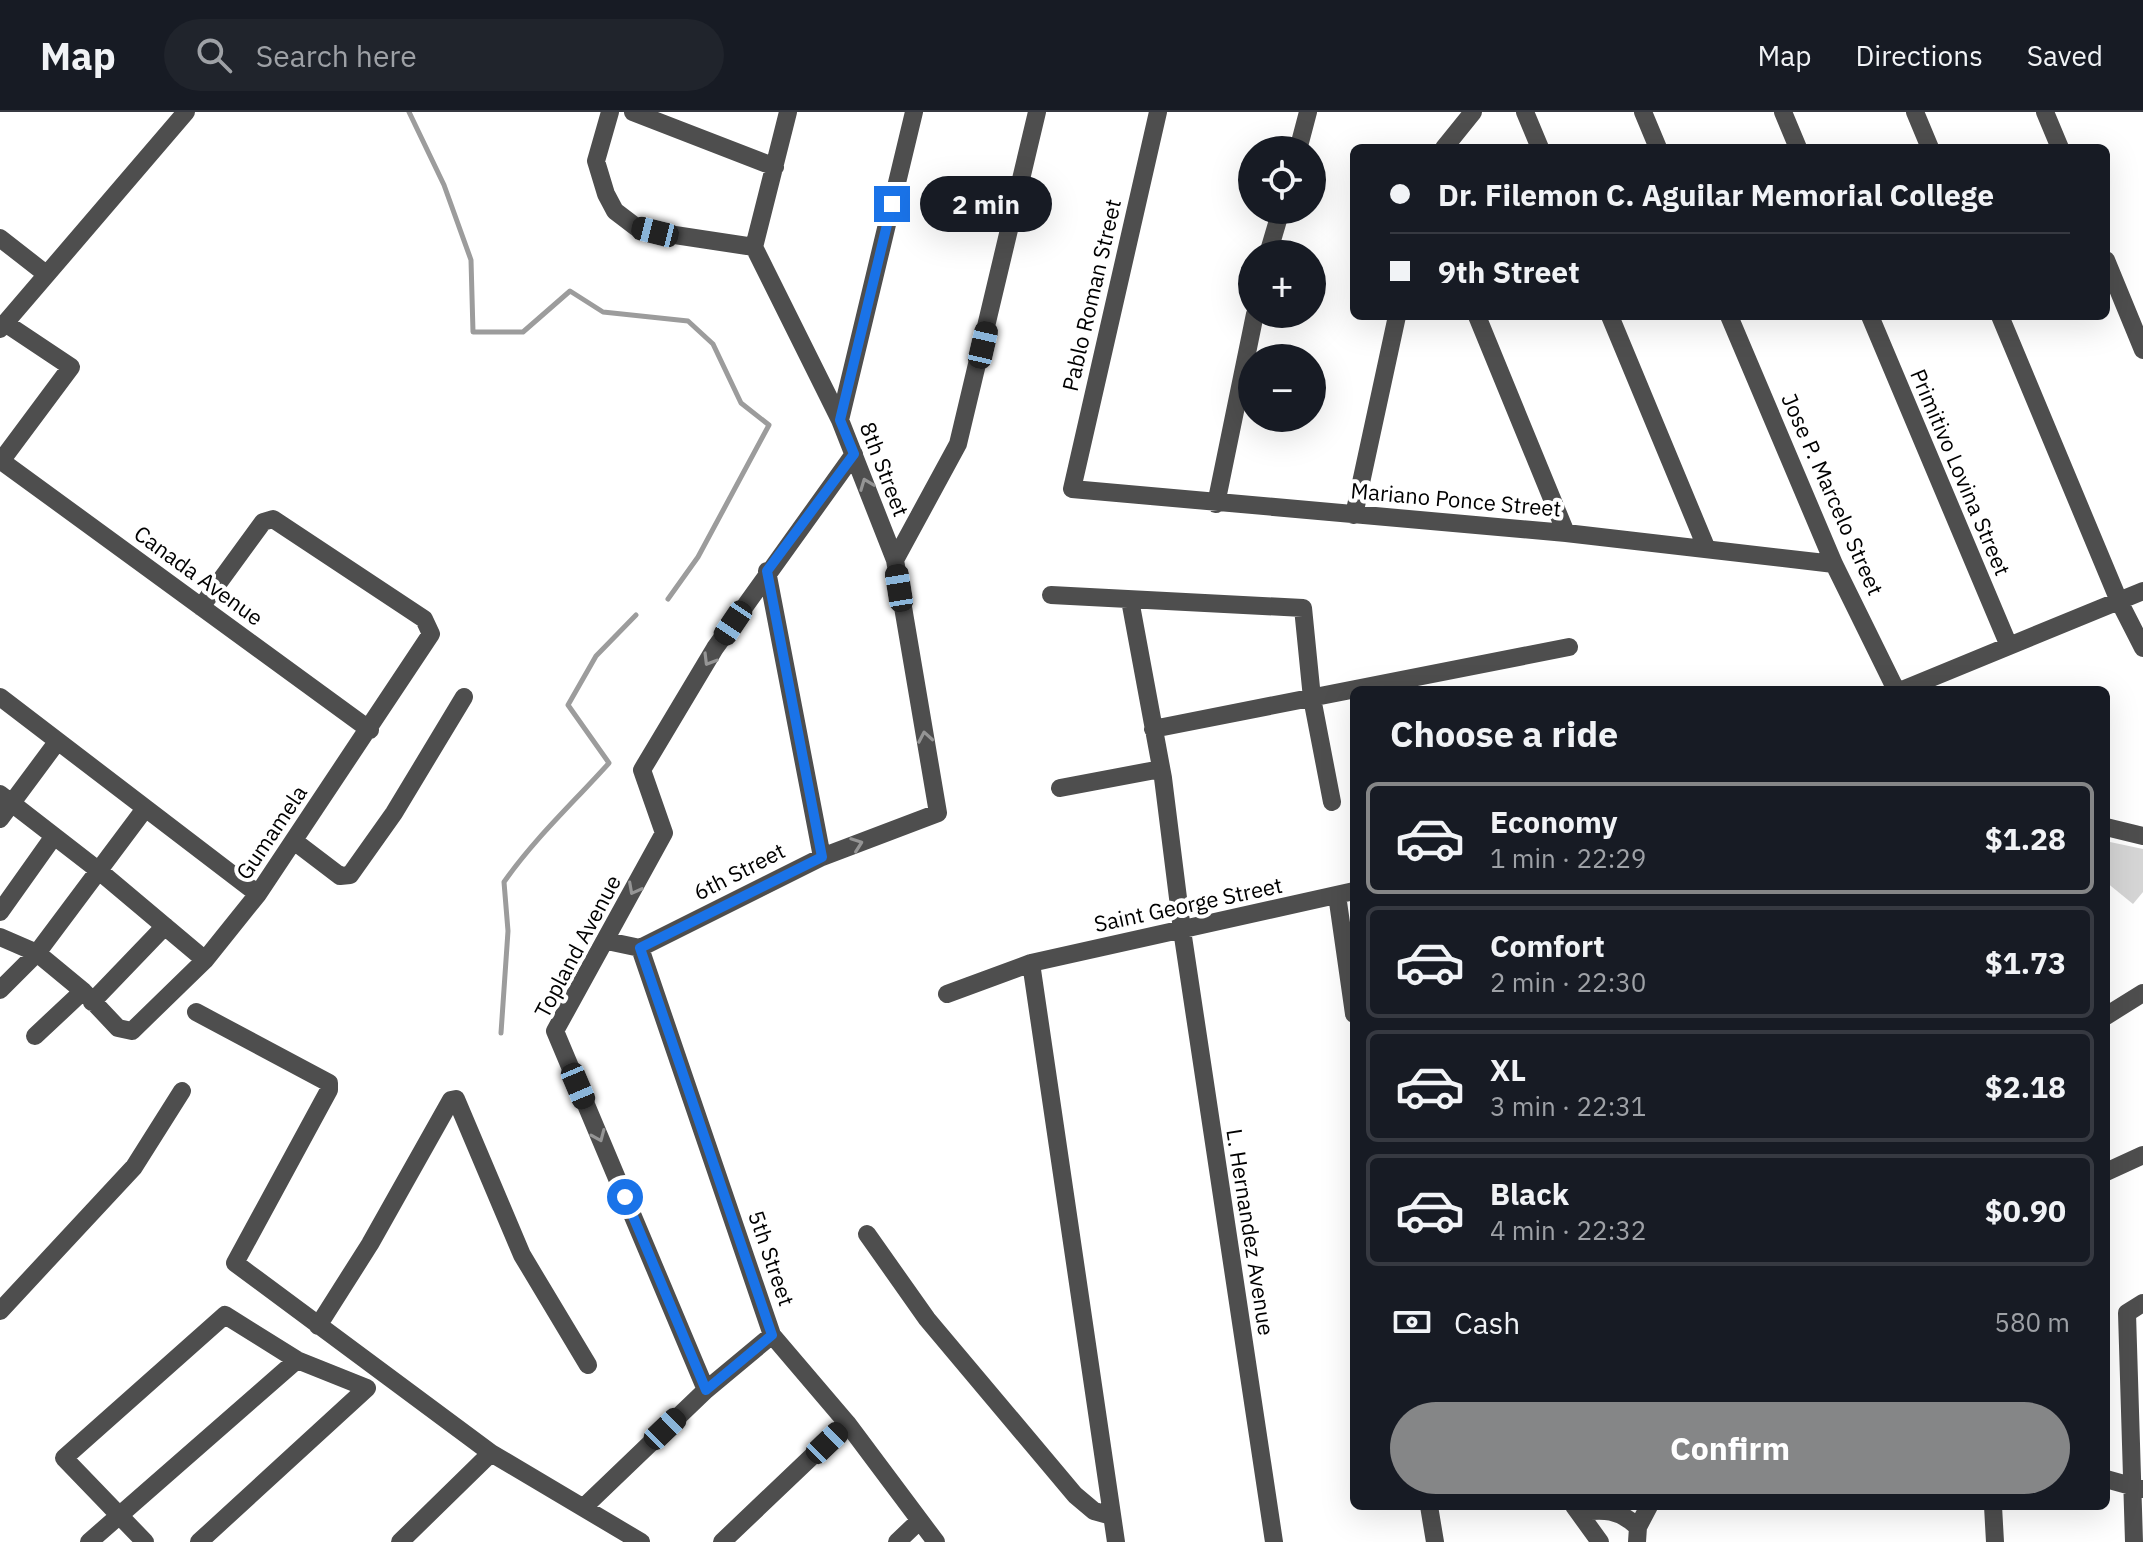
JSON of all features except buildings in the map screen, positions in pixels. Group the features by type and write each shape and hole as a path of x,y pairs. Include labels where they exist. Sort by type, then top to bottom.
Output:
{"street":[{"path":"0,460 71,367 3,326 186,112"},
{"path":"610,112 596,161 615,211 646,230 754,247 788,112"},
{"path":"633,112 775,167"},
{"path":"840,420 914,112"},
{"path":"895,560 958,444 1037,112"},
{"name":"Pablo Roman Street","path":"1072,489 1158,112"},
{"path":"1302,136 1308,112"},
{"path":"1447,144 1473,112"},
{"path":"1525,112 1538,144"},
{"path":"1643,112 1656,144"},
{"path":"1783,112 1796,144"},
{"path":"1915,112 1928,144"},
{"path":"2045,112 2058,144"},
{"path":"0,238 46,274"},
{"name":"8th Street","path":"754,247 840,420 895,560 938,813"},
{"path":"2110,270 2143,350"},
{"path":"1354,515 1396,320"},
{"path":"1479,320 1566,533"},
{"path":"1612,320 1706,547"},
{"name":"Jose P. Marcelo Street","path":"1731,320 1834,564 1897,686"},
{"name":"Primitivo Lovina Street","path":"1872,320 2009,646"},
{"path":"2002,320 2119,601 2143,648"},
{"path":"1216,504 1252,328"},
{"name":"Topland Avenue","path":"706,1390 555,1031 664,833 642,770 767,571 854,454"},
{"name":"Canada Avenue","path":"0,460 370,730"},
{"name":"Mariano Ponce Street","path":"1072,489 1566,533 1834,564"},
{"name":"Gumamela","path":"87,996 118,1028 129,1032 205,960 258,894 429,640 430,627 424,619 273,519 263,522 201,607"},
{"path":"767,571 822,857"},
{"path":"1909,686 2143,591"},
{"path":"1051,595 1303,608 1312,698 1332,802"},
{"name":"L. Hernandez Avenue","path":"1130,600 1161,769 1182,930 1274,1542"},
{"path":"1372,686 1569,647"},
{"path":"1153,729 1350,690"},
{"path":"0,697 144,810 258,894"},
{"path":"294,841 340,876 350,875 394,813 464,697"},
{"path":"0,819 6,799 57,742"},
{"path":"1060,788 1161,769"},
{"path":"6,799 98,870 205,960"},
{"path":"0,990 37,953 144,810"},
{"name":"6th Street","path":"640,948 822,857 938,813"},
{"path":"2110,828 2143,836"},
{"path":"0,912 54,836"},
{"path":"1345,893 1350,960"},
{"name":"Saint George Street","path":"947,994 1031,963 1345,893"},
{"path":"35,1036 87,996 165,926"},
{"path":"0,937 37,953 87,996"},
{"path":"607,941 640,948"},
{"name":"5th Street","path":"640,948 772,1335 847,1423 918,1522 936,1542"},
{"path":"1031,963 1116,1542"},
{"path":"2110,1014 2143,993"},
{"path":"196,1012 329,1083 329,1090 235,1263 491,1453 641,1542"},
{"path":"0,1311 134,1167 182,1091"},
{"path":"318,1326 370,1244 451,1100 456,1099 522,1255 588,1365"},
{"path":"2110,1170 2143,1155"},
{"path":"867,1234 927,1319 1075,1495 1094,1511 1112,1516"},
{"path":"2134,1542 2137,1488 2136,1346 2127,1313 2143,1303"},
{"path":"145,1542 64,1458 225,1315 297,1360 367,1388 199,1542"},
{"path":"585,1506 706,1390 772,1335"},
{"path":"89,1542 297,1360"},
{"path":"722,1542 847,1423"},
{"path":"400,1542 491,1453"},
{"path":"2110,1480 2137,1488"},
{"path":"1430,1510 1435,1542"},
{"path":"1577,1510 1600,1542"},
{"path":"1610,1510 1625,1516 1637,1534"},
{"path":"1637,1534 1647,1510"},
{"path":"1993,1510 1995,1542"},
{"path":"897,1542 918,1522"}],"shaded area":[{"path":"2110,842 2143,849 2143,892 2133,904 2110,885"}],"waterway":[{"path":"409,112 444,185 471,260 473,332 523,332 570,291 603,312 688,321 713,344 741,403 769,425 698,557 668,599"},
{"path":"501,1033 508,931 504,882 541,836 609,763 568,705 596,656 636,615"}],"route":[{"path":"625,1197 706,1390 772,1335 640,948 822,857 767,571 854,454 840,420 892,204"}]}
